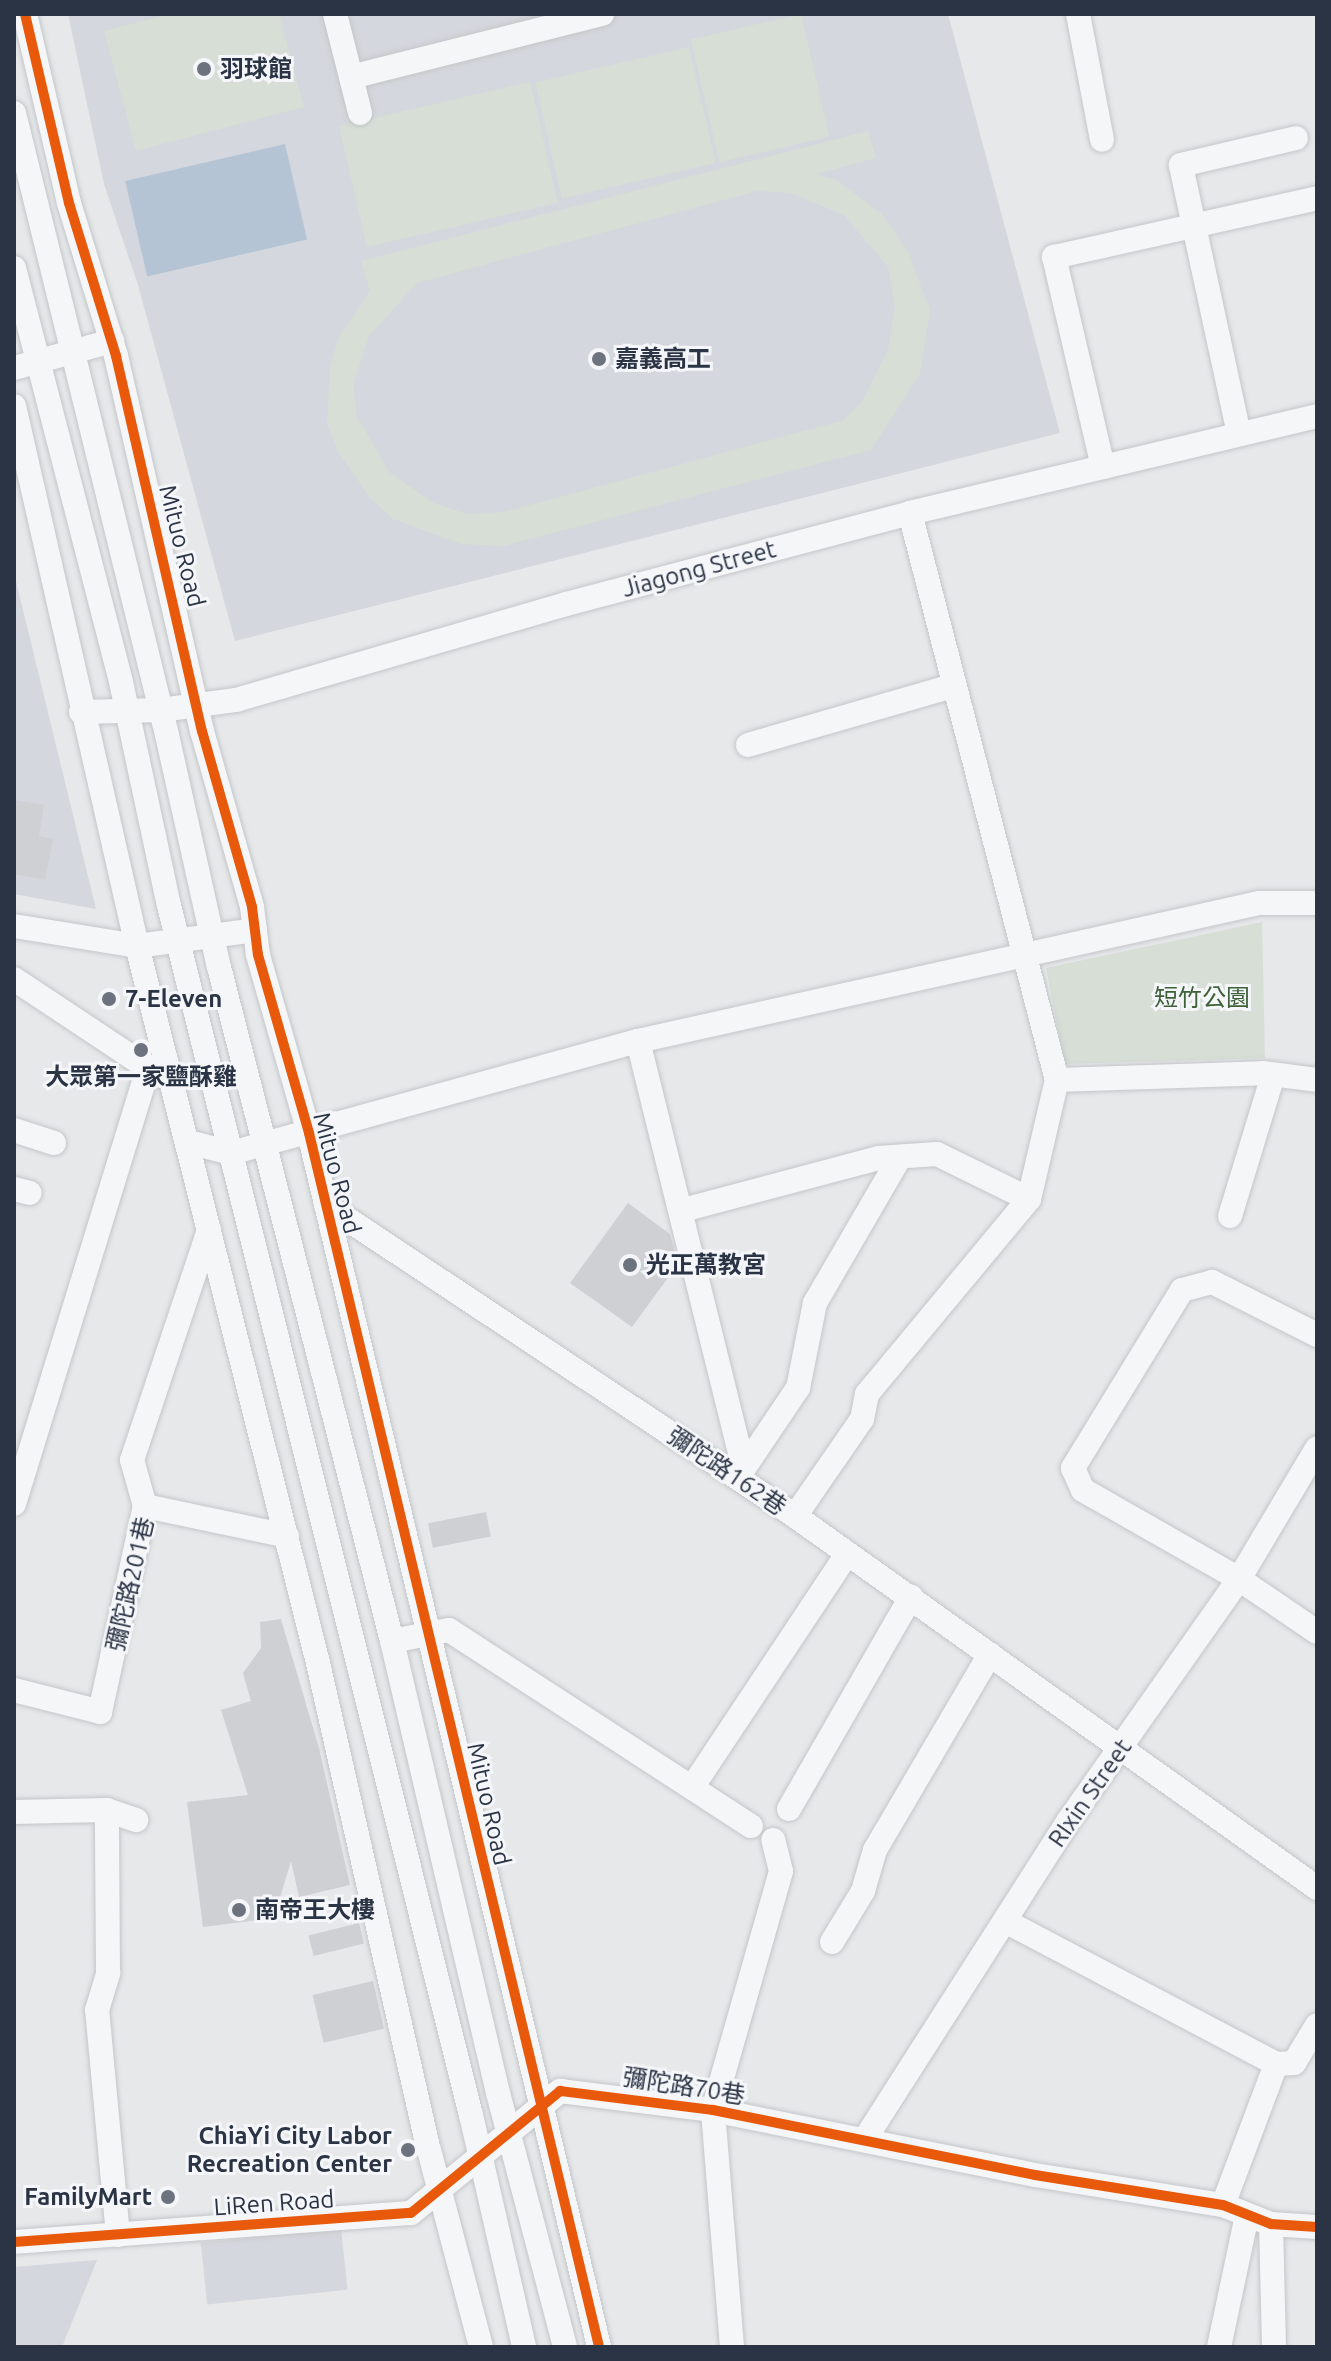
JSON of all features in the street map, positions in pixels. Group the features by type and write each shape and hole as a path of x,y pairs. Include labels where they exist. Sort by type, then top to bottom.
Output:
{"street":[{"name":"Mituo Road","path":"25,14 54,142 112,341 197,707 255,930 291,1085 309,1133 439,1632 539,2108 599,2347"},
{"path":"335,14 360,113"},
{"path":"351,77 602,14"},
{"path":"1078,14 1102,140"},
{"path":"14,113 18,150 161,710 211,935 392,1641 509,2133 565,2347"},
{"path":"1239,434 1181,165 1296,138"},
{"path":"18,150 54,142"},
{"path":"1103,467 1054,257 1317,198"},
{"path":"14,268 126,711 231,1153 480,2154 524,2347"},
{"path":"14,368 112,341"},
{"path":"14,406 81,712 137,946 182,1112 287,1536 438,2189 481,2347"},
{"name":"Jiagong Street","path":"81,712 197,707 910,513 1317,416"},
{"path":"795,1516 862,1419 867,1394 1029,1199 1057,1080 1021,952 910,513"},
{"path":"748,745 953,686"},
{"path":"188,1142 231,1153 638,1041 1021,952 1259,903 1317,903"},
{"path":"14,926 137,946 255,930"},
{"path":"14,979 149,1066 182,1112"},
{"path":"638,1041 683,1210 742,1473"},
{"path":"14,1504 149,1066"},
{"path":"1057,1080 1273,1075 1317,1080"},
{"path":"1230,1216 1273,1075"},
{"path":"14,1130 54,1143"},
{"path":"683,1210 900,1157 937,1154 1029,1199"},
{"path":"742,1473 798,1388 815,1303 900,1157"},
{"name":"彌陀路162巷","path":"326,1205 742,1473 847,1554 1317,1888"},
{"path":"145,1506 132,1460 209,1230"},
{"path":"1317,1335 1212,1282 1182,1290 1073,1468 1083,1490 1239,1579 1317,1632"},
{"name":"RIxin Street","path":"865,2139 1005,1921 1239,1579 1317,1448"},
{"name":"彌陀路201巷","path":"14,1690 100,1712 145,1506 287,1536"},
{"path":"693,1786 847,1554"},
{"path":"789,1809 911,1597"},
{"path":"392,1641 439,1632 693,1786 751,1826"},
{"path":"318,1663 355,1653"},
{"path":"832,1942 863,1891 875,1850 990,1654"},
{"path":"14,1812 107,1810 136,1820"},
{"path":"107,1810 108,1973 97,2010 118,2235"},
{"path":"732,2347 713,2110 781,1871 773,1840"},
{"path":"1005,1921 1276,2064 1294,2063 1317,2025"},
{"path":"1223,2205 1276,2064"},
{"name":"彌陀路70巷","path":"509,2133 560,2091 713,2110 1035,2175 1223,2205 1271,2224 1317,2227"},
{"name":"LiRen Road","path":"14,2242 411,2213 509,2133"},
{"path":"1219,2347 1247,2215"},
{"path":"1271,2224 1274,2347"}],"shaded area":[{"name":"嘉義高工","path":"68,14 948,14 1060,433 235,641 138,285 104,184"},
{"path":"14,573 96,909 14,894"},
{"path":"341,2228 347,2290 207,2304 201,2243"},
{"path":"97,2260 62,2347 14,2347 14,2267"}],"green space":[{"name":"羽球館","path":"169,14 279,14 304,107 136,151 104,31"},
{"path":"801,14 829,137 719,162 691,39"},
{"path":"689,47 716,163 562,198 535,83"},
{"path":"530,82 558,203 367,247 339,126"},
{"path":"868,131 876,158 817,174 838,181 882,214 908,252 930,310 920,374 871,450 503,546 461,544 393,519 371,499 338,452 327,423 330,367 339,337 370,291 361,261","holes":["757,191 790,193 844,215 888,267 895,307 888,349 863,400 844,420 504,512 467,514 434,503 390,473 357,417 353,385 369,336 417,283"]},
{"name":"短竹公園","path":"1262,922 1265,1058 1065,1064 1046,968"}],"water":[{"path":"285,144 307,239 147,276 125,181"}],"building":[{"path":"14,800 44,805 39,836 53,839 45,880 14,874"},
{"name":"光正萬教宮","path":"628,1203 670,1234 678,1264 632,1327 570,1283"},
{"path":"486,1512 491,1537 433,1548 428,1523"},
{"path":"281,1619 319,1748 350,1885 299,1897 291,1861 274,1918 203,1927 187,1802 248,1795 221,1710 251,1701 243,1673 261,1648 260,1622"},
{"path":"359,1923 364,1943 314,1956 309,1936"},
{"path":"373,1981 384,2029 324,2043 313,1995"}],"cycle path":[{"path":"25,14 69,203 116,356 202,731 252,907 258,955 309,1133 599,2347"},
{"path":"14,2242 411,2213 560,2091 713,2110 1035,2175 1223,2205 1271,2224 1317,2227"}],"place":[{"name":"羽球館","path":"204,69"},
{"name":"嘉義高工","path":"599,359"},
{"name":"7-Eleven","path":"109,999"},
{"name":"大眾第一家鹽酥雞","path":"141,1050"},
{"name":"光正萬教宮","path":"630,1265"},
{"name":"南帝王大樓","path":"239,1910"},
{"name":"ChiaYi City Labor Recreation Center","path":"408,2150"},
{"name":"FamilyMart","path":"168,2197"}]}
